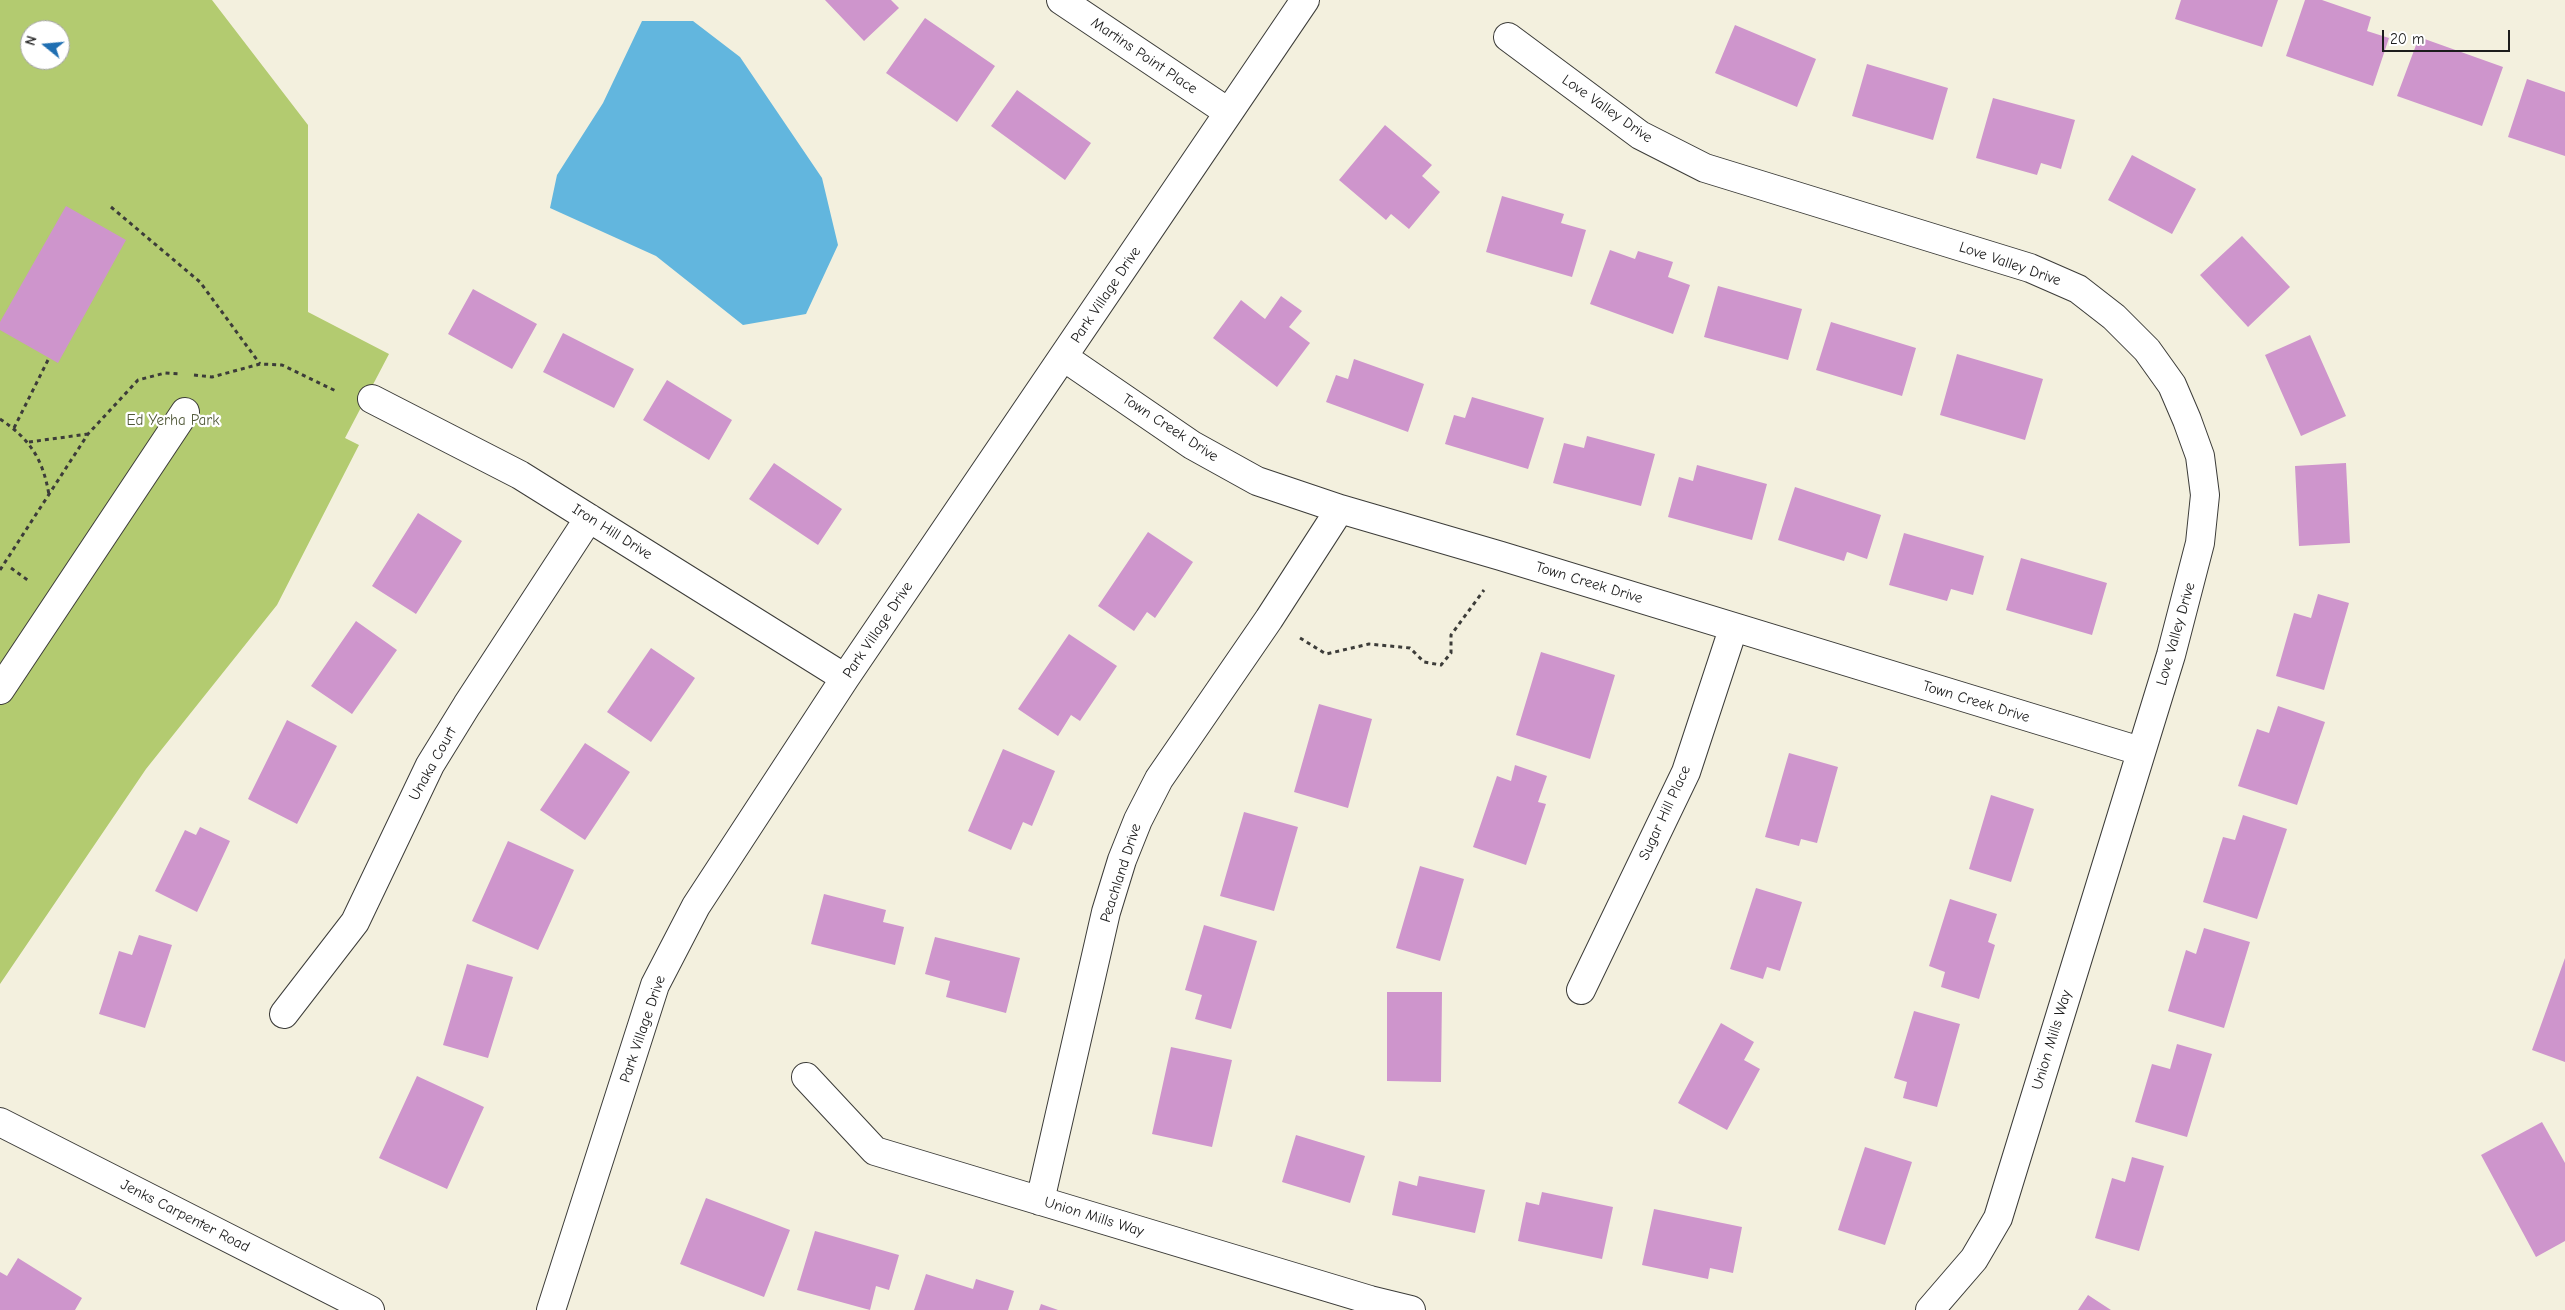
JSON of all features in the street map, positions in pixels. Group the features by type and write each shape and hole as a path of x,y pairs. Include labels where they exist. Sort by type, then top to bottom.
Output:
{"street":[{"name":"Martins Point Place","path":"1061,0 1228,112"},
{"name":"Park Village Drive","path":"551,1310 655,985 696,906 845,678 1064,358 1305,0"},
{"name":"Love Valley Drive","path":"1508,38 1640,135 1697,164 2030,268 2078,289 2114,317 2147,350 2172,386 2187,420 2200,456 2204,495 2200,543 2171,655 2140,751"},
{"name":"Town Creek Drive","path":"1064,358 1192,446 1257,481 1340,509 1501,556 2140,751"},
{"name":"Iron Hill Drive","path":"372,399 520,475 845,678"},
{"path":"0,690 184,412"},
{"name":"Peachland Drive","path":"1040,1201 1106,912 1122,860 1138,820 1159,779 1269,619 1340,509"},
{"name":"Unaka Court","path":"284,1014 355,922 430,765 589,518"},
{"name":"Sugar Hill Place","path":"1581,990 1686,772 1733,628"},
{"name":"Union Mills Way","path":"1930,1310 1974,1259 1998,1218 2140,751"},
{"name":"Union Mills Way","path":"806,1077 875,1151 1370,1300 1411,1310"},
{"name":"Jenks Carpenter Road","path":"0,1122 370,1310"}],"path":[{"path":"111,207 200,282 260,364"},
{"path":"14,428 49,358"},
{"path":"0,419 14,428 29,442 45,472 49,495"},
{"path":"29,442 88,434"},
{"path":"1269,619 1326,654 1370,644 1410,648 1424,662 1442,665 1451,653 1451,634 1491,580 1501,556"},
{"path":"11,568 30,582"}],"green space":[{"name":"Ed Yerha Park","path":"0,0 212,0 308,125 308,312 389,354 345,438 359,445 277,605 146,769 0,984"}],"water":[{"path":"642,21 693,21 740,57 822,178 838,245 806,314 743,325 656,256 550,208 557,175 603,103"}],"building":[{"path":"825,0 891,0 899,8 864,41"},
{"path":"2181,0 2278,0 2262,47 2175,19"},
{"path":"2305,0 2322,0 2371,17 2367,31 2389,38 2373,86 2286,56"},
{"path":"925,18 995,66 957,122 886,73"},
{"path":"1735,25 1816,59 1797,107 1715,73"},
{"path":"2419,37 2503,67 2482,126 2397,96"},
{"path":"1867,64 1948,88 1933,140 1852,116"},
{"path":"2527,79 2565,92 2565,156 2508,137"},
{"path":"1017,90 1091,143 1065,180 991,126"},
{"path":"1993,98 2075,120 2061,169 2041,163 2037,175 1976,158"},
{"path":"1385,125 1432,165 1422,176 1440,192 1409,229 1391,214 1386,220 1339,180"},
{"path":"2132,155 2196,189 2172,234 2108,200"},
{"path":"1502,196 1564,214 1561,223 1586,230 1572,277 1486,252"},
{"path":"66,206 126,240 58,363 0,330 0,322"},
{"path":"2242,236 2290,287 2248,327 2200,275"},
{"path":"1610,250 1635,259 1638,251 1673,262 1668,277 1690,285 1673,334 1590,304"},
{"path":"1718,286 1802,309 1788,360 1704,337"},
{"path":"473,289 537,324 512,369 448,334"},
{"path":"1281,296 1302,311 1289,327 1310,343 1277,387 1213,338 1241,300 1265,319"},
{"path":"1831,322 1916,348 1902,396 1816,370"},
{"path":"563,333 634,369 614,408 543,372"},
{"path":"2310,335 2346,416 2301,436 2265,355"},
{"path":"1957,354 2043,379 2025,440 1940,415"},
{"path":"1354,359 1424,384 1408,432 1326,402 1336,375 1348,379"},
{"path":"667,380 732,420 709,460 643,420"},
{"path":"1472,397 1544,418 1528,469 1445,444 1454,415 1465,418"},
{"path":"1587,436 1655,454 1641,506 1553,483 1564,443 1584,448"},
{"path":"774,463 842,509 818,545 749,499"},
{"path":"2346,463 2350,543 2299,546 2295,466"},
{"path":"1697,465 1767,484 1752,540 1668,517 1679,477 1693,481"},
{"path":"1795,487 1881,515 1867,559 1847,552 1844,561 1778,540"},
{"path":"418,513 462,541 416,614 372,586"},
{"path":"1148,532 1193,562 1155,618 1147,612 1134,631 1098,606"},
{"path":"1904,533 1984,556 1973,595 1951,589 1947,601 1889,585"},
{"path":"2021,558 2107,583 2092,635 2006,610"},
{"path":"2318,594 2349,603 2324,690 2276,676 2294,613 2311,618"},
{"path":"356,621 397,650 352,714 311,686"},
{"path":"1069,634 1117,666 1080,721 1071,715 1058,736 1018,709"},
{"path":"651,648 695,678 651,742 607,712"},
{"path":"1541,652 1615,675 1590,759 1516,735"},
{"path":"1319,704 1372,719 1348,808 1294,792"},
{"path":"2278,706 2325,722 2297,805 2238,786 2257,729 2269,733"},
{"path":"287,720 337,746 297,824 248,799"},
{"path":"585,743 630,772 585,840 540,810"},
{"path":"1003,749 1055,771 1032,826 1023,822 1011,850 968,831"},
{"path":"1789,753 1838,767 1817,843 1801,839 1799,846 1765,837"},
{"path":"1515,765 1547,776 1538,802 1546,804 1526,865 1473,847 1497,776 1511,781"},
{"path":"1991,795 2034,809 2011,882 1969,869"},
{"path":"1244,812 1298,827 1274,911 1220,896"},
{"path":"2243,815 2287,829 2257,919 2203,902 2223,837 2235,840"},
{"path":"200,827 230,841 197,912 155,891 185,830 196,835"},
{"path":"508,841 574,870 538,950 472,921"},
{"path":"1420,866 1464,879 1440,961 1396,948"},
{"path":"1756,888 1802,902 1780,971 1767,967 1763,979 1730,969"},
{"path":"824,894 886,910 883,922 904,927 895,965 811,944"},
{"path":"1950,899 1997,914 1988,942 1995,945 1979,999 1941,987 1945,972 1929,966"},
{"path":"1204,925 1257,941 1231,1029 1195,1019 1202,995 1185,990"},
{"path":"2204,928 2250,942 2224,1028 2168,1011 2186,950 2196,954"},
{"path":"139,935 172,945 145,1028 99,1014 119,951 132,955"},
{"path":"935,937 1020,958 1006,1013 946,997 950,981 925,974"},
{"path":"2565,958 2565,1062 2532,1050"},
{"path":"467,964 513,977 488,1058 443,1045"},
{"path":"1387,992 1442,992 1441,1082 1387,1081"},
{"path":"1914,1011 1960,1024 1937,1107 1903,1098 1907,1082 1894,1078"},
{"path":"1721,1023 1754,1042 1744,1060 1760,1069 1727,1130 1678,1103"},
{"path":"2177,1044 2212,1054 2187,1137 2135,1122 2152,1064 2170,1069"},
{"path":"1171,1047 1232,1060 1212,1147 1152,1134"},
{"path":"417,1076 484,1107 447,1189 379,1158"},
{"path":"2542,1122 2565,1163 2565,1241 2536,1257 2481,1155"},
{"path":"1296,1135 1365,1156 1350,1203 1282,1182"},
{"path":"1865,1147 1912,1162 1885,1245 1838,1230"},
{"path":"2132,1157 2164,1166 2139,1251 2095,1238 2112,1178 2125,1182"},
{"path":"1419,1176 1485,1190 1475,1233 1392,1215 1399,1181 1417,1186"},
{"path":"1542,1192 1613,1207 1602,1259 1518,1241 1526,1202 1539,1205"},
{"path":"706,1198 790,1230 764,1297 680,1264"},
{"path":"1654,1209 1742,1227 1733,1273 1710,1268 1708,1279 1642,1265"},
{"path":"815,1231 899,1255 889,1290 876,1286 870,1310 797,1290"},
{"path":"18,1258 82,1298 75,1310 0,1310 0,1272 7,1276"},
{"path":"926,1274 973,1289 976,1279 1014,1291 1008,1310 914,1310"},
{"path":"2088,1295 2111,1310 2078,1310"},
{"path":"1041,1304 1058,1310 1039,1310"}]}
